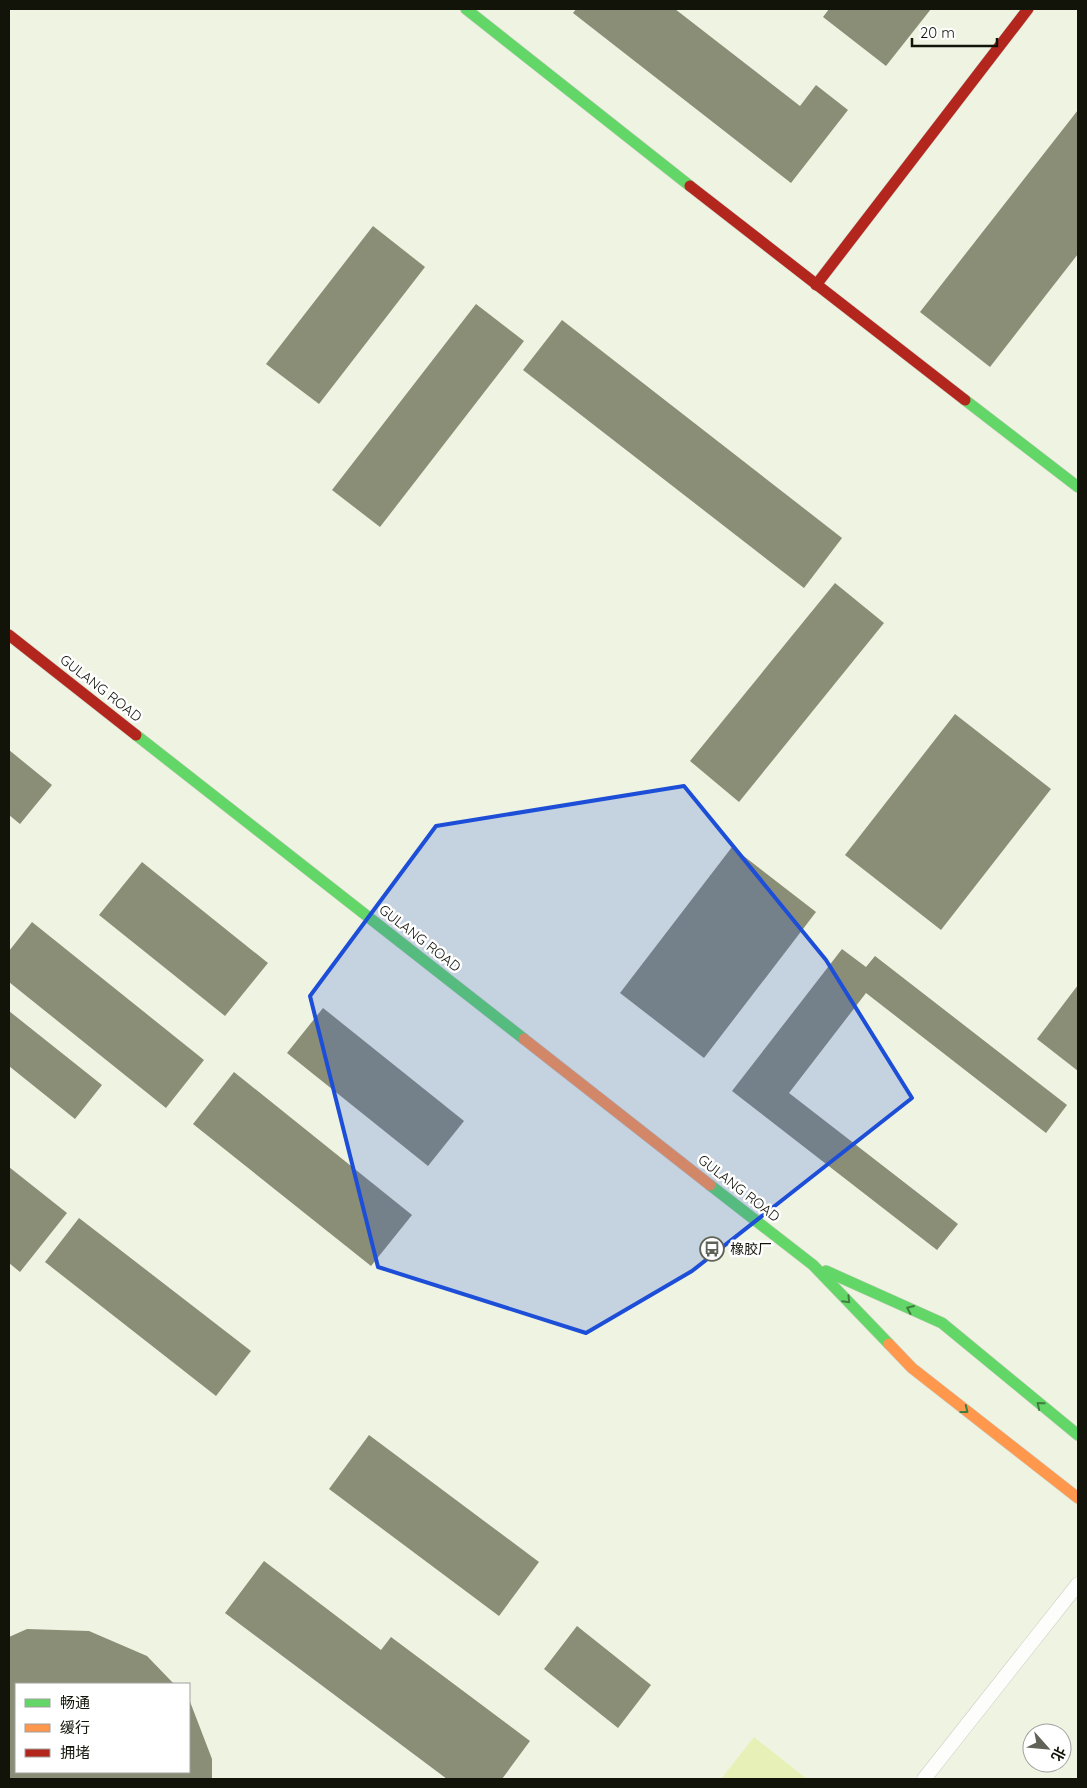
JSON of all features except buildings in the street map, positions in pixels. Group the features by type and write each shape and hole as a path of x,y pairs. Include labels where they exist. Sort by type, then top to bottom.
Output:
{"main road":[{"path":"466,9 816,285 1078,487"},
{"path":"816,285 1028,9"},
{"name":"GULANG ROAD","path":"9,635 813,1264 912,1368 1078,1498"},
{"name":"GULANG ROAD","path":"813,1264 942,1323 1078,1435"}],"lane":[{"path":"924,1779 1078,1584"}],"highlighted area":[{"path":"684,786 826,960 912,1098 692,1271 586,1333 378,1267 310,996 436,826"}],"green space":[{"path":"754,1737 807,1779 721,1779"}],"traffic: fast":[{"path":"466,9 690,186"},
{"path":"965,400 1078,487"},
{"path":"136,735 524,1039"},
{"path":"710,1185 813,1265 889,1344"},
{"path":"826,1271 942,1323 1078,1435"}],"traffic: slow":[{"path":"524,1039 710,1185"},
{"path":"889,1344 912,1368 1078,1498"}],"traffic: jam":[{"path":"816,285 1028,9"},
{"path":"690,186 965,400"},
{"path":"9,635 136,735"}],"place":[{"name":"橡胶厂","path":"712,1249"}]}
